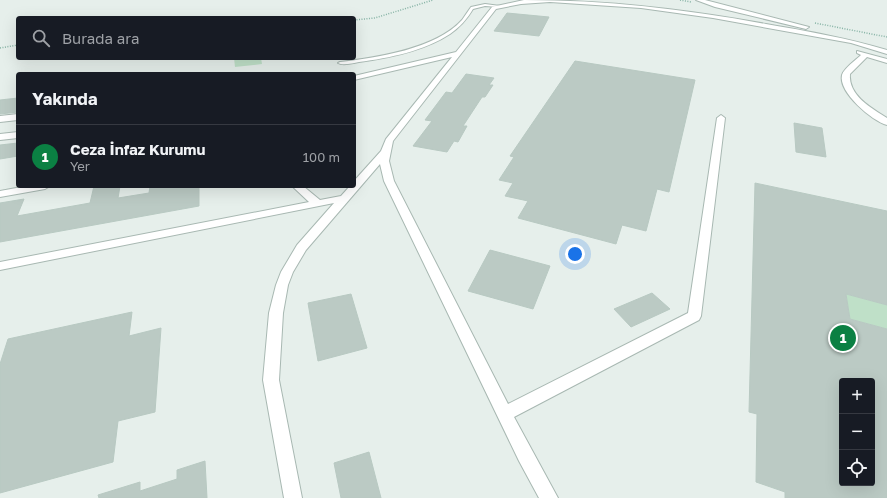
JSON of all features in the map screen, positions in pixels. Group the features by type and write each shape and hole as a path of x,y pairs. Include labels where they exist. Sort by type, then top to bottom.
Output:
{"street":[{"path":"550,498 524,455 389,181 384,165 385,152 389,141 494,8 514,2 541,0 627,5 704,15 856,42"},
{"path":"698,0 717,6 788,21 887,52"},
{"path":"825,37 840,45 887,62"},
{"path":"356,78 459,53"},
{"path":"866,54 846,73 846,83 856,98 887,122"},
{"path":"0,119 16,117"},
{"path":"504,414 694,316 721,118"},
{"path":"0,137 16,135"},
{"path":"356,185 385,152"},
{"path":"0,194 34,188"},
{"path":"299,188 317,203"},
{"path":"293,498 271,380 278,299 282,285 293,260 354,188"},
{"path":"0,266 345,198"}],"lane":[{"path":"340,63 377,58 411,49 450,31 462,21 472,8 481,5 498,6"}],"path":[{"path":"356,20 375,18 433,0"},
{"path":"0,48 16,46"}],"green space":[{"path":"234,60 261,60 262,64 235,67"},
{"path":"846,294 887,305 887,329 850,319"}],"building":[{"path":"507,13 549,17 539,36 494,31"},
{"path":"575,61 695,80 669,192 657,189 646,231 622,225 616,244 518,218 528,201 505,196 513,183 499,180 514,157 510,156"},
{"path":"466,74 494,78 489,85 493,85 485,97 482,97 463,126 467,126 458,142 454,141 447,152 413,146 432,121 425,120 446,92 452,93"},
{"path":"16,98 16,112 0,114 0,100"},
{"path":"794,123 822,128 826,157 796,152"},
{"path":"16,143 16,156 0,159 0,145"},
{"path":"755,183 887,211 887,305 846,294 850,319 887,329 887,498 785,498 785,492 756,482 757,414 749,412"},
{"path":"94,188 120,188 118,198 149,193 150,188 199,188 199,206 0,242 0,203 24,199 17,216 90,203"},
{"path":"490,250 550,266 533,309 468,291"},
{"path":"652,293 670,309 631,327 614,309"},
{"path":"351,294 367,348 318,361 308,303"},
{"path":"132,312 129,336 161,328 155,412 118,421 113,462 0,493 0,364 8,339"},
{"path":"369,452 381,498 341,498 334,463"},
{"path":"205,461 207,498 99,498 98,495 140,482 140,491 177,479 177,470"}],"place":[{"name":"Ceza İnfaz Kurumu","path":"843,338"}]}
